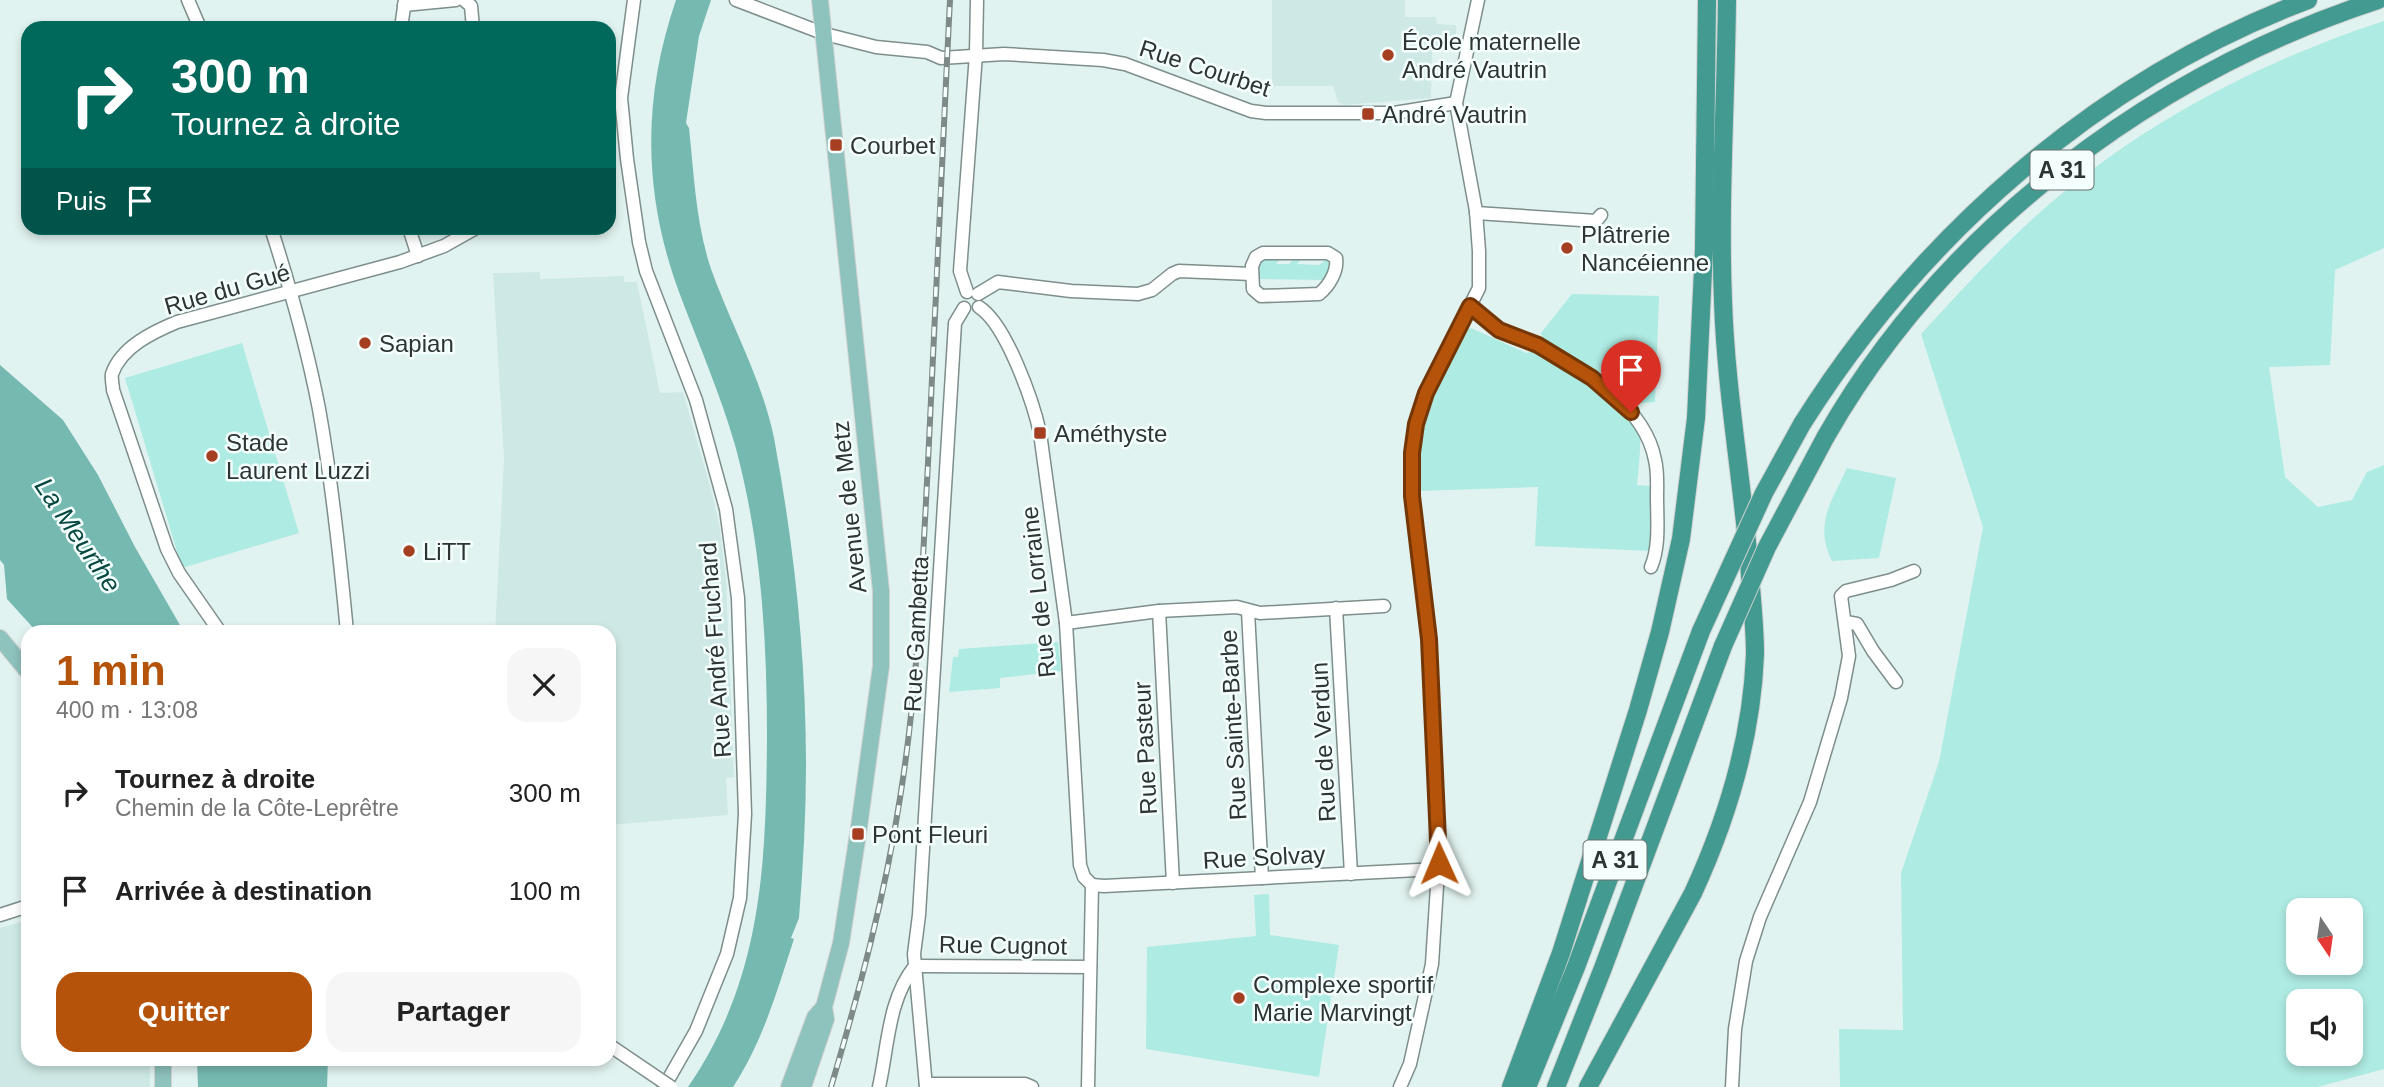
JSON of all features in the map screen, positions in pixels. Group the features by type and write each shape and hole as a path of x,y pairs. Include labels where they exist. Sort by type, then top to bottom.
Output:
{"highway":[{"path":"1511,1087 1544,1003 1634,723 1674,572 1688,490 1696,418 1704,249 1707,0"},
{"path":"1588,1087 1705,867 1732,794 1751,703 1755,632 1747,535 1727,368 1723,300 1727,0"},
{"name":"A 31","path":"1527,1087 1576,967 1700,631 1753,515 1823,390 1889,303 1946,240 2023,169 2093,116 2167,67 2236,31 2308,0"},
{"name":"A 31","path":"1556,1087 1723,646 1767,547 1825,438 1854,390 1891,341 1938,284 2008,213 2120,127 2181,88 2289,34 2378,0"}],"main road":[{"name":"Avenue de Metz","path":"789,1087 815,1017 824,1007 841,943 881,666 883,618 820,0"},
{"path":"0,638 21,664"},
{"name":"Avenue de Metz","path":"803,1087 827,1019 824,1007"},
{"path":"163,1066 163,1087"}],"street":[{"path":"188,0 197,21"},
{"path":"402,21 405,3 456,0"},
{"path":"464,0 470,3 471,21"},
{"name":"Rue André Fruchard","path":"634,0 616,124 646,271 696,400 718,474 732,547 740,634 745,814 740,898 733,932 718,978 687,1050 664,1087"},
{"path":"736,0 825,34"},
{"path":"977,0 976,54 960,271 975,298 998,282 1071,291 1138,294 1152,290 1179,271 1252,274"},
{"path":"1400,1087 1410,1064 1432,964 1438,869 1433,695 1412,496 1412,453 1416,424 1426,393 1477,295 1480,278 1476,213 1456,103 1478,0"},
{"name":"Rue Courbet","path":"825,34 876,47 927,52 942,58 961,58 976,54 1103,60 1125,64 1251,111 1266,113 1394,113 1456,103"},
{"path":"1476,213 1596,221 1601,215"},
{"path":"273,235 291,292 319,408 339,544 346,625"},
{"path":"411,235 418,256"},
{"name":"Rue du Gué","path":"215,625 179,573 167,549 113,390 111,376 122,358 163,328 418,256 463,235"},
{"path":"1263,253 1328,253 1334,255 1337,263 1337,269 1326,288 1314,296 1261,296 1253,289 1252,274 1256,257 1263,253"},
{"name":"Rue Gambetta","path":"915,966 955,324 964,308 961,299 975,298"},
{"name":"Rue de Lorraine","path":"975,298 999,327 1036,415 1066,624 1080,865 1084,877 1092,885"},
{"path":"1470,306 1499,330 1538,345 1592,378 1619,400 1639,422 1655,457 1657,472 1657,532 1651,567"},
{"path":"1732,1087 1735,1029 1746,961 1760,917 1800,830 1822,766 1840,698 1849,656 1841,596 1846,590 1891,580 1913,571"},
{"path":"1066,624 1159,611 1237,607 1260,613 1384,606"},
{"name":"Rue de Verdun","path":"1336,608 1351,874"},
{"name":"Rue Pasteur","path":"1159,611 1172,883"},
{"name":"Rue Sainte-Barbe","path":"1248,611 1262,878"},
{"path":"1846,622 1857,624 1896,682"},
{"name":"Rue Solvay","path":"1092,885 1104,887 1438,869"},
{"path":"1088,1087 1092,885"},
{"path":"0,915 21,908"},
{"path":"915,966 926,1085 1025,1084 1032,1087"},
{"path":"879,1087 888,1033 897,1001 906,978 915,966"},
{"name":"Rue Cugnot","path":"915,966 1090,967"},
{"path":"616,1050 671,1087"}],"shaded area":[{"name":"École maternelle André Vautrin","path":"1272,0 1405,0 1405,17 1436,17 1437,24 1456,25 1456,50 1432,50 1431,98 1344,105 1338,102 1333,86 1272,86"},
{"path":"2384,21 2384,248 2335,270 2330,365 2269,367 2285,477 2318,507 2352,500 2367,472 2384,465 2384,1069 2318,1087 1840,1087 1839,1029 1903,1030 1901,873 1939,762 1983,527 1921,334 2022,229 2075,183 2157,125 2200,100 2291,56"},
{"path":"1282,257 1276,264 1289,264 1296,257 1303,258 1297,264 1319,265 1328,258 1333,260 1327,280 1257,279 1258,259"},
{"path":"540,272 540,279 624,276 624,282 637,282 660,393 683,392 719,523 726,579 734,777 726,778 728,815 616,824 616,625 495,625 504,459 493,273"},
{"path":"1572,294 1659,296 1655,402 1632,404 1590,370 1544,342 1541,333"},
{"path":"1471,328 1526,353 1537,351 1588,381 1590,387 1611,400 1632,420 1640,437 1637,485 1651,486 1652,551 1535,546 1538,487 1417,491 1419,446 1428,407 1463,331"},
{"name":"Stade Laurent Luzzi","path":"242,343 299,533 182,568 125,378"},
{"path":"1847,468 1896,478 1879,558 1832,561 1827,548 1827,514"},
{"path":"1058,642 1061,671 1000,678 1000,688 949,692 953,657 958,657 959,649"},
{"name":"Complexe sportif Marie Marvingt","path":"1269,894 1270,935 1339,945 1319,1077 1146,1049 1147,947 1256,936 1254,895"},
{"path":"21,922 21,1066 150,1066 150,1087 0,1087 0,928"}],"water":[{"path":"676,0 711,0 699,36 686,123 689,128 696,199 711,269 754,373 774,438 793,559 804,683 806,784 799,918 768,1015 753,1052 733,1087 688,1087 713,1046 732,1004 746,962 755,918 765,829 766,663 757,553 744,481 723,406 667,255 653,183 651,146 657,74"},
{"name":"La Meurthe","path":"0,365 63,420 98,475 180,625 31,625 7,599 4,565 0,560"},
{"path":"197,1066 328,1066 327,1087 198,1087"}],"railway":[{"path":"831,1087 861,980 887,871 911,714 924,547 950,0"}],"place":[{"name":"École maternelle André Vautrin","path":"1388,55"},
{"name":"André Vautrin","path":"1368,114"},
{"name":"Courbet","path":"836,145"},
{"name":"Plâtrerie Nancéienne","path":"1567,248"},
{"name":"Sapian","path":"365,343"},
{"name":"Améthyste","path":"1040,433"},
{"name":"Stade Laurent Luzzi","path":"212,456"},
{"name":"LiTT","path":"409,551"},
{"name":"Pont Fleuri","path":"858,834"},
{"name":"Complexe sportif Marie Marvingt","path":"1239,998"}],"route":[{"path":"1439,863 1429,639 1411,474 1416,424 1433,375 1470,306 1499,330 1538,345 1592,378 1631,412"}]}
